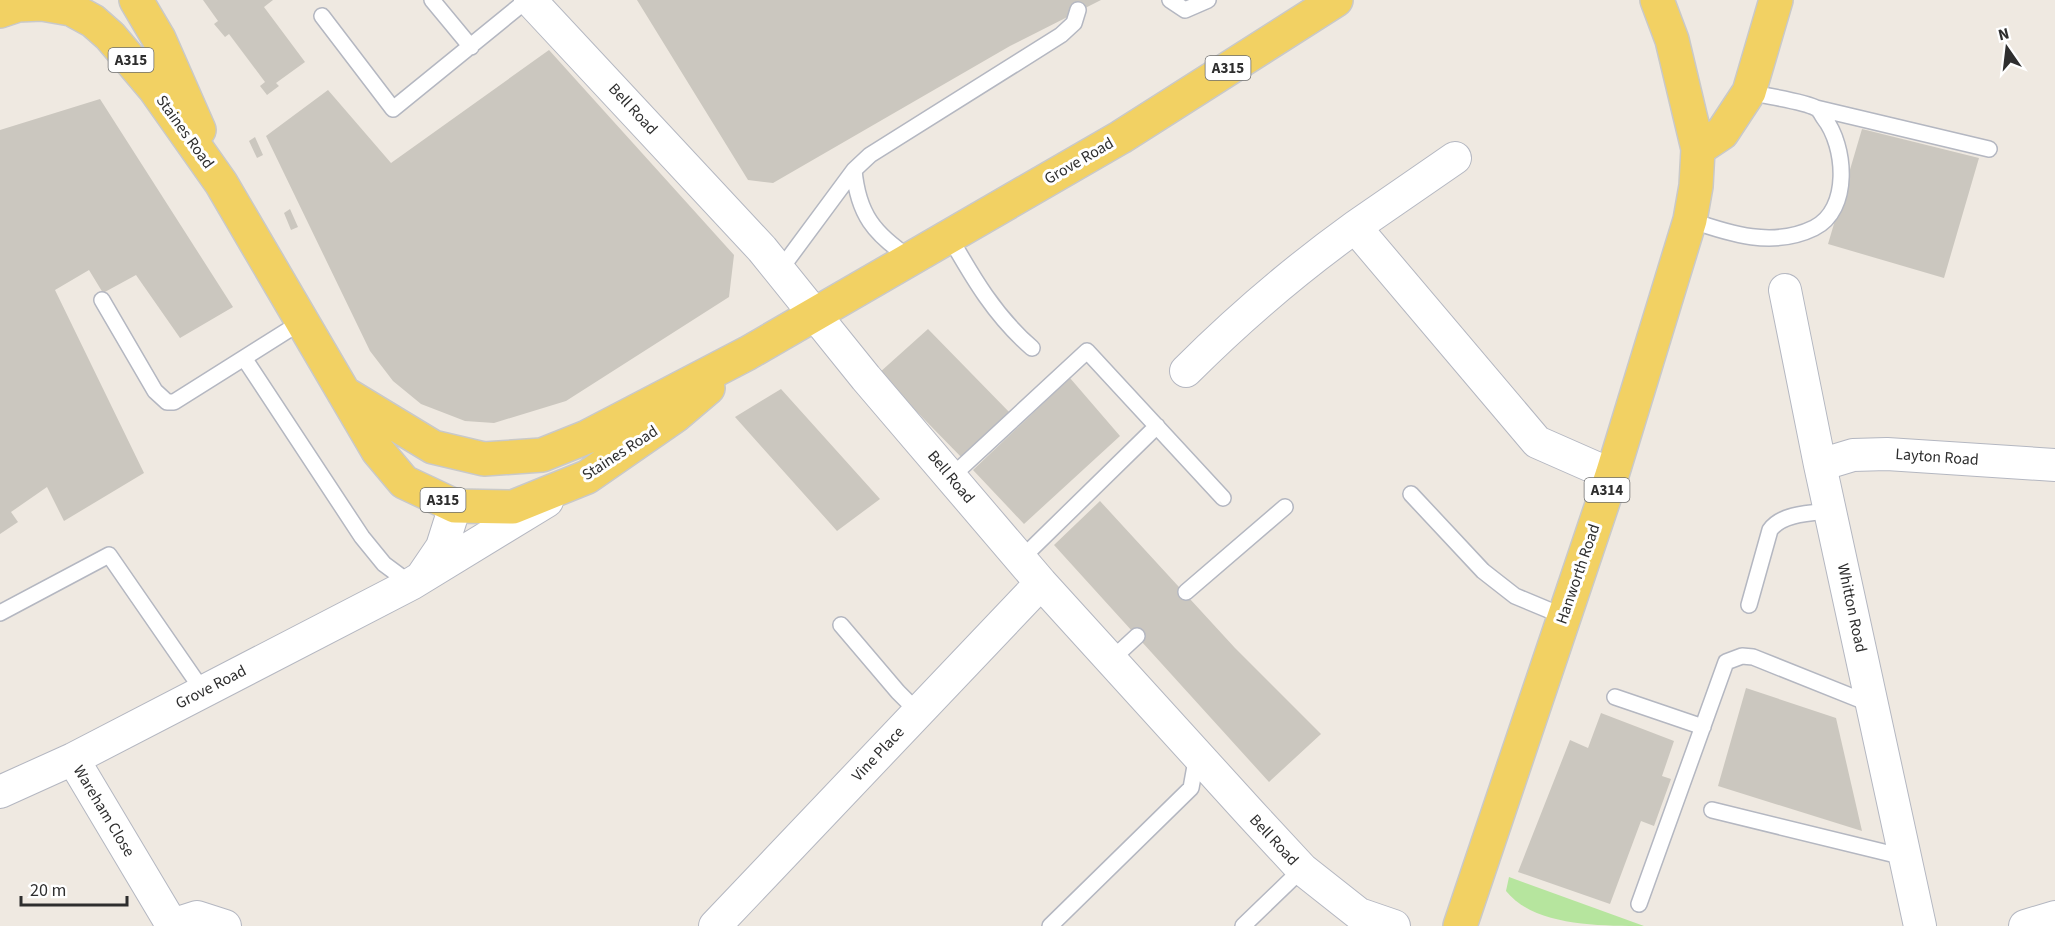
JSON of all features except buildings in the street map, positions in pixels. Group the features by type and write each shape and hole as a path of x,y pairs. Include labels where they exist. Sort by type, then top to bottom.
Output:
{"main road":[{"name":"Staines Road","path":"136,0 173,70 221,183"},
{"name":"Grove Road","path":"815,313 1121,137 1336,0"},
{"path":"1637,0 1674,45"},
{"name":"Hanworth Road","path":"1461,926 1612,475 1690,220 1696,186 1698,149 1674,45 1657,0"},
{"name":"Hanworth Road","path":"1670,0 1674,45"},
{"path":"1698,149 1722,133 1749,92 1776,0"},
{"name":"Staines Road","path":"0,11 18,5 42,4 71,9 93,21 110,36 154,88 221,183 378,451 404,482 455,506 513,507 587,477 675,416 747,353"},
{"name":"Staines Road","path":"344,393 433,447 484,459 542,455 587,437 747,353 815,313"}],"street":[{"name":"Bell Road","path":"528,0 780,270 866,378 1041,583 1302,869 1359,914 1394,926"},
{"path":"1186,370 1236,321 1289,276 1455,158"},
{"path":"1355,227 1537,442 1612,475"},
{"name":"Whitton Road","path":"1785,290 1820,465 1920,926"},
{"name":"Layton Road","path":"1820,465 1853,455 1887,454 2055,465"},
{"name":"Grove Road","path":"0,792 73,759 416,581 587,477"},
{"name":"Grove Road","path":"416,581 442,547 455,506"},
{"name":"Vine Place","path":"716,926 1041,583"},
{"name":"Wareham Close","path":"73,759 172,926 197,918 225,926"},
{"path":"2025,926 2055,917"}],"lane":[{"path":"432,0 471,47"},
{"path":"322,16 393,110 528,0"},
{"path":"1170,0 1185,10 1208,0"},
{"path":"780,270 854,170 870,155 1061,35 1074,23 1078,10"},
{"path":"1749,92 1989,149"},
{"path":"1690,220 1740,236 1773,239 1816,227 1829,218 1840,188 1842,158 1839,144 1816,108"},
{"path":"854,170 856,196 867,219 885,241 910,258"},
{"path":"949,236 982,294 1010,329 1032,348"},
{"path":"102,300 155,391 167,402 174,402 301,322"},
{"path":"951,477 1087,351 1223,498"},
{"path":"244,358 362,537 384,564 416,581"},
{"path":"1021,559 1157,426"},
{"path":"1411,494 1483,571 1515,596 1563,616"},
{"path":"1186,592 1285,507"},
{"path":"1749,605 1770,530 1775,523 1798,515 1831,511"},
{"path":"0,613 109,555 203,692"},
{"path":"841,625 918,712"},
{"path":"1111,660 1137,636"},
{"path":"1639,904 1721,670 1726,662 1742,656 1753,657 1873,705"},
{"path":"1615,697 1702,727"},
{"path":"1050,926 1191,788 1197,755"},
{"path":"1191,788 1226,787"},
{"path":"1712,810 1904,857"},
{"path":"1243,926 1302,869"}],"green space":[{"path":"1509,877 1644,926 1568,922 1533,911 1518,903 1506,891"}]}
